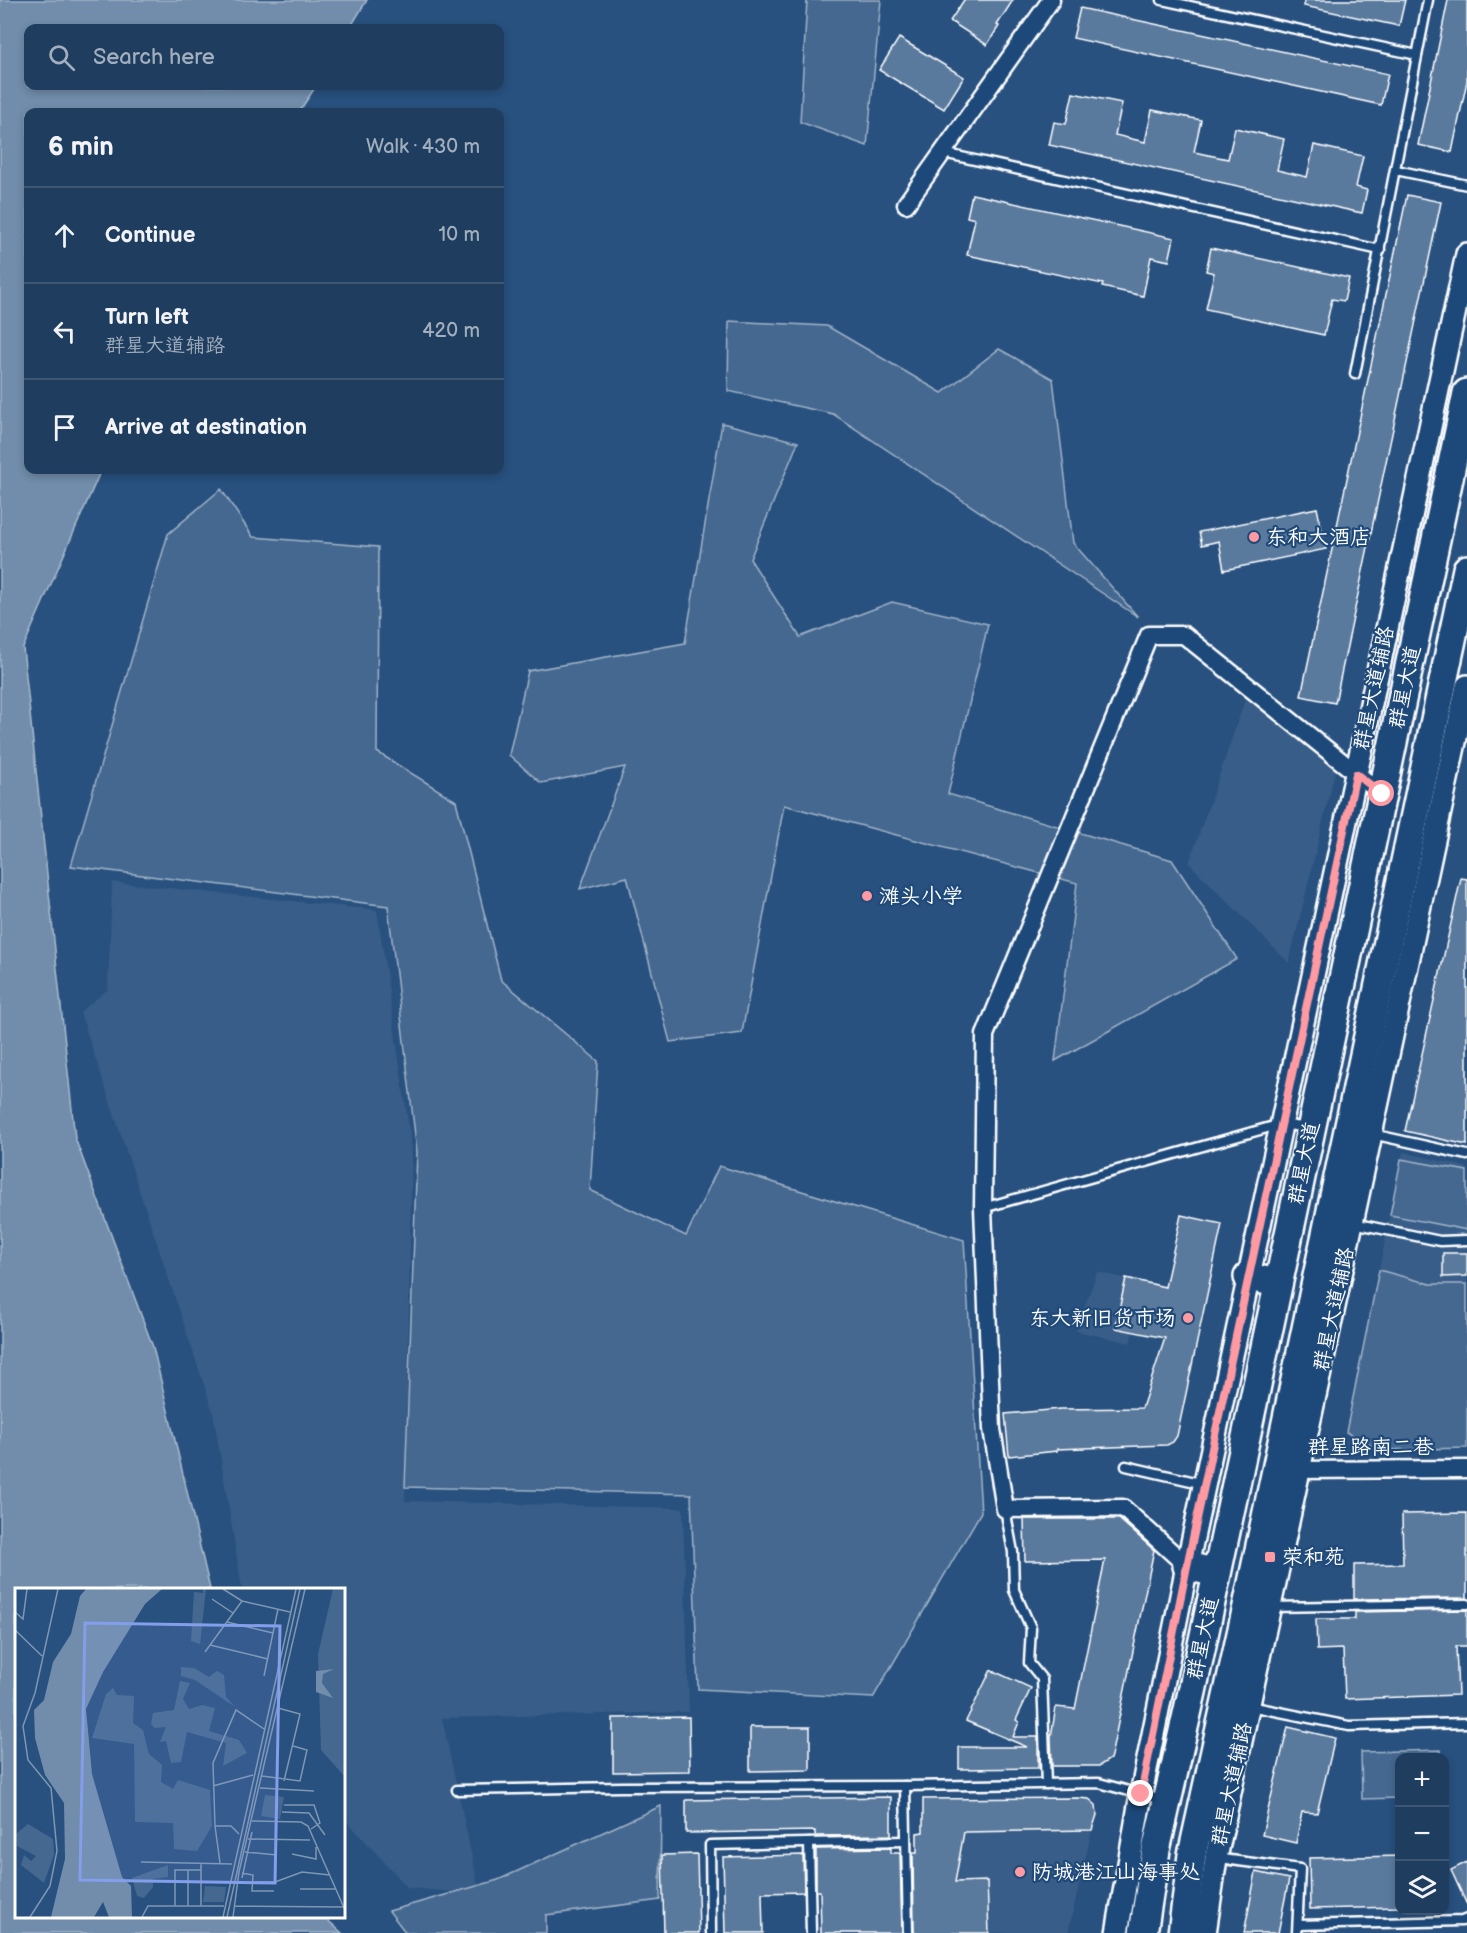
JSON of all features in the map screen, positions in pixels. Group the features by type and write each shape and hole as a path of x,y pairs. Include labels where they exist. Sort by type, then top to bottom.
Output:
{"highway":[{"name":"群星大道","path":"1143,1933 1156,1850 1154,1798 1192,1692 1467,393"},
{"name":"群星大道","path":"1182,1933 1204,1857 1360,1131 1462,619 1467,569"},
{"path":"1248,1277 1278,1283"},
{"path":"1187,1566 1217,1573"},
{"path":"1192,1692 1238,1703"}],"street":[{"path":"906,204 1051,0"},
{"name":"群星大道辅路","path":"1117,1933 1154,1798 1187,1566 1467,254"},
{"path":"1187,1566 1124,1508 1005,1509 993,1429 983,1208 985,1035 1149,634 1184,635 1382,794"},
{"path":"1360,1131 1467,686"},
{"name":"群星路南二巷","path":"1288,1470 1467,1469"},
{"name":"群星大道辅路","path":"1204,1857 1205,1933"}],"lane":[{"path":"1162,0 1417,55"},
{"path":"1354,374 1428,0"},
{"path":"943,153 1380,250"},
{"path":"1396,170 1467,185"},
{"path":"983,1208 1281,1124 1311,1129"},
{"path":"1360,1131 1467,1155"},
{"path":"1341,1221 1440,1241 1467,1240"},
{"path":"1126,1466 1204,1485"},
{"path":"1005,1509 1013,1552 1014,1590 1031,1628 1029,1663 1042,1679 1046,1784"},
{"path":"1259,1605 1467,1604"},
{"path":"1238,1703 1349,1726 1467,1723"},
{"path":"457,1790 1099,1783 1154,1798"},
{"path":"905,1786 908,1933"},
{"path":"711,1933 710,1845 906,1841"},
{"path":"809,1843 811,1933"},
{"path":"1204,1857 1300,1869 1298,1929 1467,1919"}],"shaded area":[{"path":"0,0 367,0 352,24 24,24 24,90 313,90 302,108 24,108 24,474 99,474 23,648 75,1138 153,1347 210,1588 15,1588 15,1918 325,1918 342,1933 0,1933"},
{"path":"807,0 881,0 867,146 800,122"},
{"path":"729,321 827,326 942,393 999,349 1053,379 1073,543 1138,617 833,414 728,391"},
{"path":"722,423 798,442 750,559 800,637 892,602 988,624 948,794 1172,860 1237,959 1055,1061 1077,883 784,805 742,1033 670,1042 627,877 580,889 625,767 541,783 509,755 528,671 685,643"},
{"path":"221,489 253,537 378,547 377,752 456,801 501,980 598,1061 590,1190 686,1236 719,1166 964,1240 981,1512 873,1698 698,1689 691,1494 405,1487 417,1152 388,906 71,866 168,534"},
{"path":"1245,700 1338,759 1289,963 1189,863"},
{"path":"112,882 377,910 412,1148 405,1501 683,1508 689,1712 442,1718 480,1894 408,1888 345,1819 345,1588 242,1588 213,1412 80,1012 108,989"},
{"path":"1403,1152 1467,1167 1467,1284 1430,1284 1379,1270"},
{"path":"1401,1159 1467,1171 1467,1230 1390,1215"},
{"path":"1379,1270 1430,1284 1467,1284 1467,1448 1379,1450 1346,1432"},
{"path":"1097,1272 1206,1296 1195,1345 1133,1331 1130,1343 1076,1331"},
{"path":"1441,1750 1441,1753 1395,1753 1395,1798 1362,1799 1361,1752"},
{"path":"661,1806 660,1900 546,1915 546,1933 406,1933 389,1911 498,1880"},
{"name":"防城港江山海事处","path":"1092,1830 1068,1933 945,1933 964,1832"}],"building":[{"path":"964,0 1013,0 987,45 950,21"},
{"path":"1305,0 1405,0 1399,26 1304,6"},
{"path":"1448,0 1467,0 1467,81 1452,152 1418,145"},
{"path":"1080,8 1388,74 1381,105 1073,38"},
{"path":"899,38 964,77 944,109 879,70"},
{"path":"1073,93 1122,103 1115,135 1145,142 1152,110 1201,120 1194,152 1228,159 1235,128 1284,139 1277,170 1307,177 1314,145 1363,156 1356,187 1367,190 1362,213 1049,145 1054,122 1066,124"},
{"path":"972,194 1174,238 1169,261 1151,257 1143,296 1102,287 1103,284 967,255 975,219 967,217"},
{"path":"1407,195 1441,202 1335,703 1301,696"},
{"path":"1211,248 1349,278 1344,301 1332,299 1324,335 1206,309 1214,273 1206,271"},
{"name":"东和大酒店","path":"1317,508 1326,549 1224,570 1219,541 1202,545 1199,532"},
{"path":"1461,878 1467,879 1467,1145 1405,1131"},
{"path":"1181,1215 1222,1224 1177,1436 1173,1442 1167,1445 1057,1449 1057,1451 1009,1456 1005,1414 1061,1409 1142,1408 1165,1338 1115,1328 1126,1278 1165,1287"},
{"path":"1443,1253 1467,1253 1467,1276 1443,1277"},
{"path":"1467,1513 1467,1598 1354,1599 1354,1565 1403,1564 1402,1514"},
{"path":"1024,1519 1119,1519 1154,1550 1112,1752 1110,1759 1099,1766 1052,1766 1051,1737 1056,1707 1075,1709 1105,1560 1025,1561"},
{"path":"1467,1610 1467,1646 1456,1646 1458,1695 1345,1699 1343,1649 1317,1650 1316,1619 1355,1619 1355,1612"},
{"path":"991,1670 1031,1688 1016,1720 1019,1722 1013,1737 1038,1737 1038,1768 959,1769 959,1747 1027,1747 966,1721"},
{"path":"689,1717 690,1771 613,1772 613,1718"},
{"path":"750,1727 810,1727 810,1770 750,1771"},
{"path":"1288,1727 1335,1738 1317,1813 1302,1812 1296,1843 1262,1835"},
{"path":"891,1797 891,1835 815,1836 815,1831 686,1833 686,1800"},
{"path":"923,1799 1089,1799 1096,1805 1097,1815 1092,1830 964,1832 955,1882 987,1881 989,1933 914,1933 913,1853 917,1853 917,1833 923,1832"},
{"path":"891,1848 891,1853 900,1853 902,1933 821,1933 820,1891 816,1891 816,1849"},
{"path":"697,1854 699,1933 664,1933 662,1855"},
{"path":"803,1855 804,1892 762,1893 763,1933 725,1933 723,1857"},
{"path":"1395,1856 1395,1907 1310,1909 1309,1858"},
{"path":"1467,1862 1467,1905 1451,1870"},
{"path":"1256,1872 1289,1879 1278,1933 1244,1933"}],"place":[{"name":"东和大酒店","path":"1254,537"},
{"name":"滩头小学","path":"867,896"},
{"name":"东大新旧货市场","path":"1188,1318"},
{"name":"荣和苑","path":"1270,1557"},
{"name":"防城港江山海事处","path":"1020,1872"}],"route":[{"path":"1141,1794 1187,1566 1356,774 1382,794"}]}
